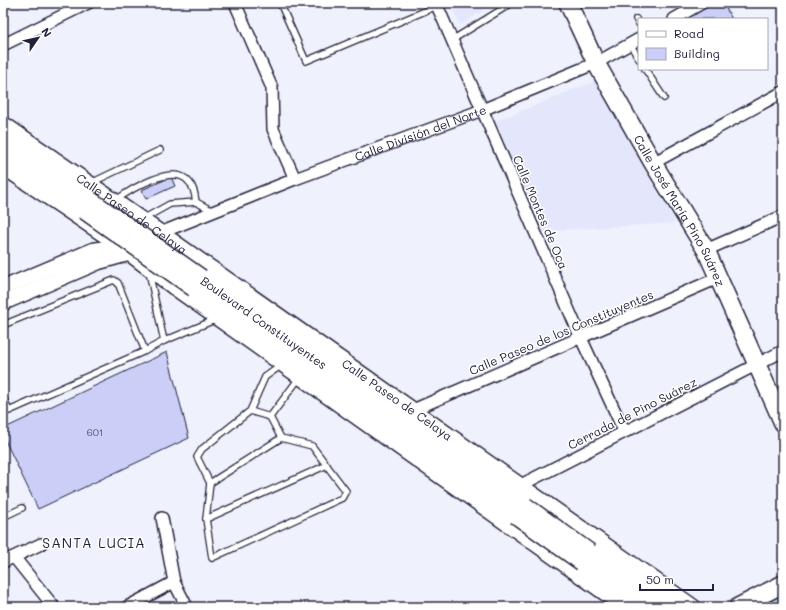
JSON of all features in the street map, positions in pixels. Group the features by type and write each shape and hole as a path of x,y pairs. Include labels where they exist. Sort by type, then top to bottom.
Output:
{"main road":[{"name":"Calle José María Pino Suárez","path":"568,3 596,64 653,163 706,250 783,423"},
{"name":"Calle Paseo de Celaya","path":"3,124 88,198 114,201 200,260 519,486 522,512 550,554 626,607"},
{"name":"Boulevard Constituyentes","path":"3,138 88,198 198,283 586,558"},
{"name":"Boulevard Constituyentes","path":"3,153 88,198"},
{"name":"Calle Paseo de Celaya","path":"125,250 174,287 300,376 522,512 574,525 688,605"},
{"path":"586,558 646,607"},
{"path":"586,558 667,607"},
{"path":"738,607 783,584"}],"street":[{"path":"3,45 68,8 88,3"},
{"path":"235,3 272,88 273,129 295,179"},
{"path":"676,18 702,3"},
{"name":"Calle Montes de Oca","path":"437,4 581,338 624,431"},
{"name":"Calle División del Norte","path":"125,250 166,237 198,218 295,179 482,110 596,64 634,42"},
{"path":"653,163 783,92"},
{"name":"Calle Paseo de Celaya","path":"3,167 125,250"},
{"path":"98,232 107,229 114,223 117,216 114,201"},
{"path":"706,250 783,216"},
{"path":"3,288 93,250 125,250"},
{"path":"3,303 125,250"},
{"path":"174,287 172,274 177,265 189,260 200,260"},
{"name":"Calle Paseo de los Constituyentes","path":"413,410 718,278"},
{"name":"Cerrada de Pino Suárez","path":"519,486 783,351"},
{"path":"162,518 174,582 188,607"},
{"path":"550,554 548,547 554,532 566,525 574,525"},
{"path":"3,562 41,544"},
{"path":"14,556 54,607"},
{"path":"126,607 174,582"}],"lane":[{"path":"280,3 306,60 437,4"},
{"path":"452,40 512,3"},
{"path":"634,42 638,56"},
{"path":"647,70 664,98"},
{"path":"88,198 160,150"},
{"path":"114,201 131,189 162,176 172,175 182,176 189,181 194,192 196,202"},
{"path":"141,220 170,204 196,202 213,212"},
{"path":"148,268 164,341"},
{"path":"3,325 114,280 118,283 145,351"},
{"path":"3,397 9,411 218,318"},
{"path":"210,482 281,438 312,446 346,491 342,498 212,558 206,519 210,482 197,457 202,449 250,411 265,377 283,364"},
{"path":"270,417 300,376"},
{"path":"250,411 270,417 281,438"},
{"path":"206,519 327,465"},
{"path":"3,517 22,508"}],"shaded area":[{"path":"450,3 479,3 483,11 460,25"},
{"path":"595,81 676,223 541,231 496,121"}],"green space":[{"path":"783,594 783,607 760,607"}],"building":[{"path":"714,3 723,3 731,18 688,18"},
{"path":"171,177 175,186 146,199 142,190"},
{"path":"167,352 189,438 38,509 3,436 3,429"}],"district":[{"name":"SANTA LUCIA","path":"94,542"}]}
